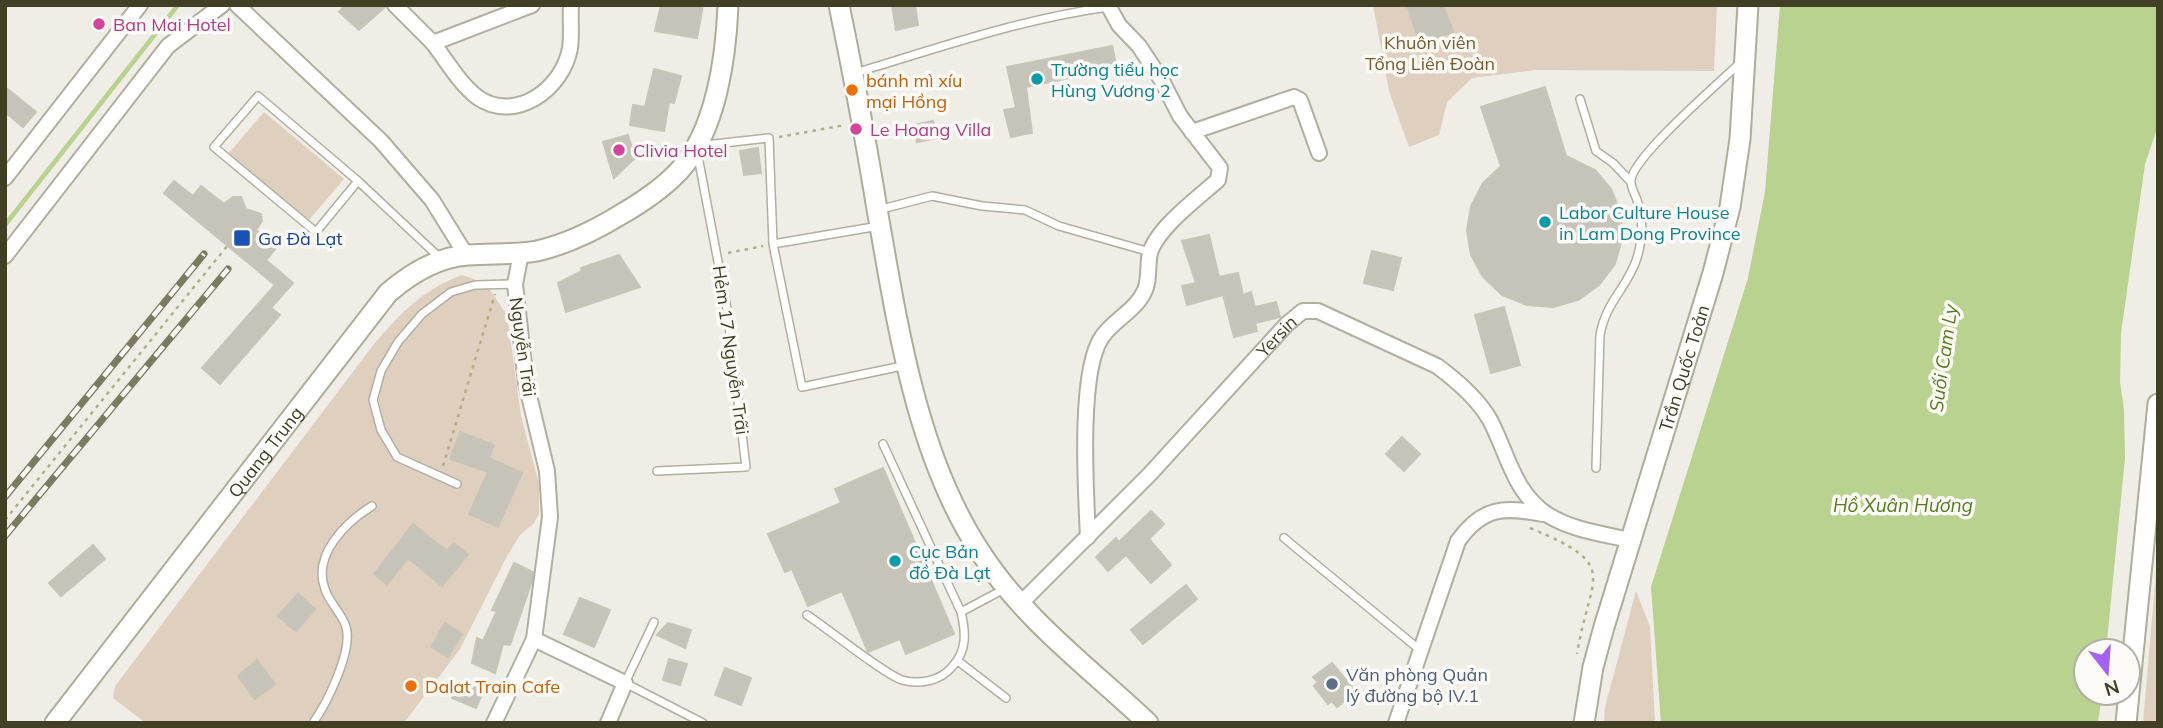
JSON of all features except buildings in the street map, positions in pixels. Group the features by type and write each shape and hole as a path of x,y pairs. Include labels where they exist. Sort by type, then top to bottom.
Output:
{"main road":[{"path":"521,253 583,235 645,200 679,170 696,146 714,96 727,26 728,5"},
{"path":"727,26 735,5"},
{"path":"839,5 907,365 934,456 980,553 1006,588 1148,723"},
{"name":"Trần Quốc Toản","path":"1584,723 1593,667 1730,207 1740,139 1748,5"},
{"name":"Quang Trung","path":"55,723 377,305 413,274 443,260 466,255 521,253"},
{"path":"2126,723 2158,404"}],"street":[{"path":"5,178 140,5"},
{"path":"5,256 168,46 222,5"},
{"path":"237,5 381,141 432,200 466,255"},
{"path":"395,5 433,43 477,97 497,107 522,105 544,92 560,75 570,49 571,5"},
{"path":"433,43 532,5"},
{"path":"1088,537 1084,453 1092,363 1101,338 1127,314 1146,288 1150,252 1162,233 1218,180 1220,168 1192,132 1139,46 1108,6"},
{"path":"1192,132 1294,97 1300,100 1318,153"},
{"name":"Nguyễn Trãi","path":"494,723 534,639 546,564 550,517 547,471 526,383 515,284 521,253"},
{"name":"Yersin","path":"1020,604 1225,396 1287,324 1303,311 1318,311 1437,366 1453,378 1481,408 1519,486 1530,501 1564,523 1630,540"},
{"name":"Yersin","path":"1396,723 1450,558 1468,526 1487,514 1504,509 1548,515"},
{"path":"534,639 625,683 608,723"}],"lane":[{"path":"853,74 994,32 1066,13 1108,6"},
{"path":"1630,181 1637,165 1651,149 1744,59"},
{"path":"358,181 316,232 214,147 258,96 358,181 443,260"},
{"path":"1580,99 1595,151 1630,181 1642,222 1642,242 1636,262 1603,316 1600,335 1596,468"},
{"path":"696,146 769,138 773,244 802,387 907,365"},
{"name":"Hẻm 17 Nguyễn Trãi","path":"657,471 746,467 727,309 696,146"},
{"path":"773,244 879,218 932,197 1025,210 1059,226 1150,252"},
{"path":"457,484 397,457 381,430 373,400 381,371 398,342 422,314 451,292 475,285 515,284"},
{"path":"807,615 901,679 925,682 945,676 962,656 965,630 961,612 883,444"},
{"path":"313,723 326,704 346,649 347,629 325,589 323,572 327,552 351,519 372,506"},
{"path":"1284,538 1421,650"},
{"path":"961,612 1006,588"},
{"path":"654,622 625,683 703,723"},
{"path":"958,661 1006,698"}],"path":[{"path":"769,138 862,122"},
{"path":"718,255 773,244"},
{"path":"5,520 228,245"},
{"path":"440,477 498,284"},
{"path":"1528,527 1571,545 1590,562 1594,572 1594,586 1581,630"}],"green space":[{"name":"Khuôn viên Tổng Liên Đoàn","path":"1373,5 1717,5 1714,71 1535,70 1472,78 1447,102 1439,135 1409,147 1389,91"},
{"path":"264,112 344,179 309,220 229,153"},
{"path":"462,275 479,281 490,290 507,315 521,416 539,484 539,514 533,524 520,535 506,558 460,649 404,723 146,723 113,698 115,686 374,344 424,295"},
{"path":"2158,550 2158,723 2143,723"},
{"path":"1636,591 1650,627 1655,723 1604,723 1605,707"}],"water":[{"name":"Hồ Xuân Hương","path":"1780,5 2158,5 2158,126 2145,164 2121,333 2120,382 2124,410 2125,458 2107,637 2072,637 2072,707 2100,707 2098,723 1661,723 1651,587 1748,278 1765,192"}],"waterway":[{"path":"5,225 178,5"}],"railway":[{"path":"5,497 204,254"},
{"path":"5,536 228,269"}],"place":[{"name":"Ban Mai Hotel","path":"99,24"},
{"name":"Trường tiểu học Hùng Vương 2","path":"1037,79"},
{"name":"bánh mì xíu mại Hồng","path":"852,90"},
{"name":"Le Hoang Villa","path":"856,129"},
{"name":"Clivia Hotel","path":"619,150"},
{"name":"Labor Culture House in Lam Dong Province","path":"1545,222"},
{"name":"Ga Đà Lạt","path":"242,238"},
{"name":"Cục Bản đồ Đà Lạt","path":"895,561"},
{"name":"Văn phòng Quản lý đường bộ IV.1","path":"1332,684"},
{"name":"Dalat Train Cafe","path":"411,686"}],"water label":[{"name":"Suối Cam Ly","path":"1943,358"}]}
